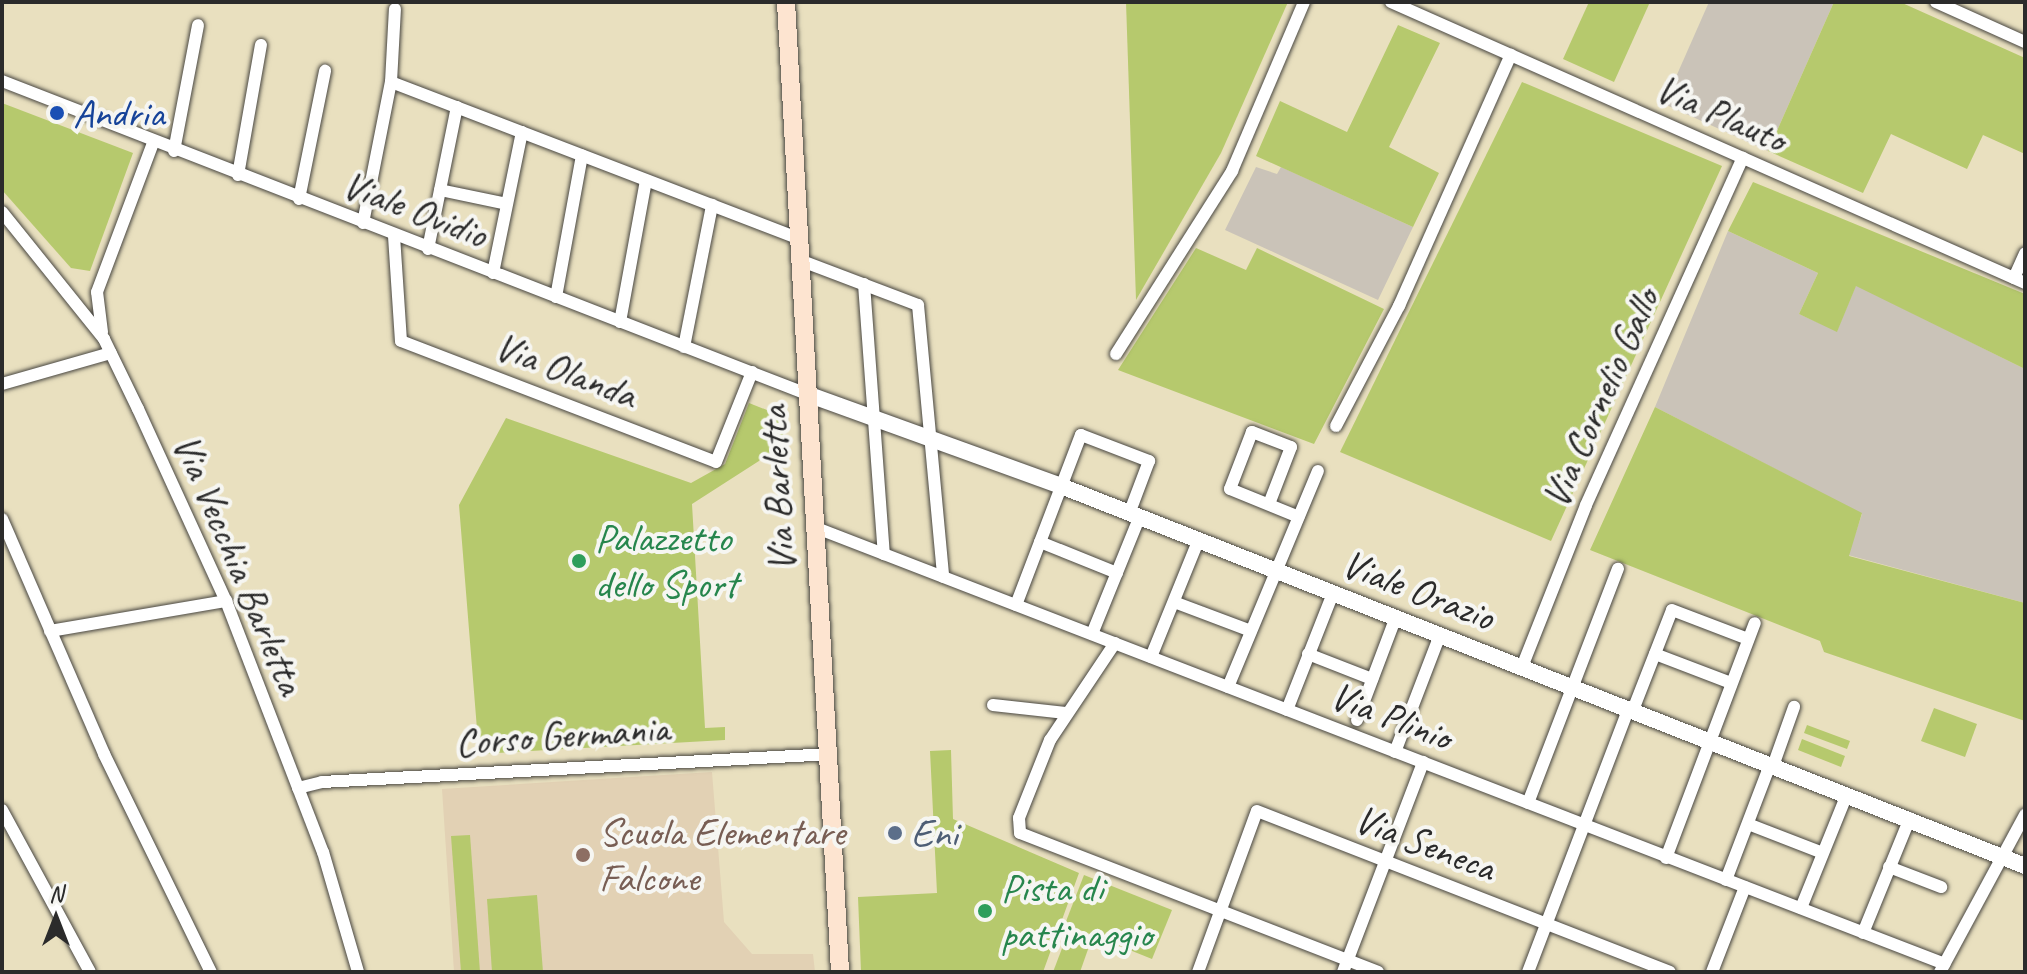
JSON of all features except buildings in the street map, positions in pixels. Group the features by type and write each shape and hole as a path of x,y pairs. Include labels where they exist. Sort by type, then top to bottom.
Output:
{"main road":[{"name":"Via Barletta","path":"786,2 840,972"}],"street":[{"path":"1116,354 1232,171 1304,2"},
{"name":"Via Plauto","path":"1391,2 2020,281"},
{"path":"1936,2 2025,42"},
{"path":"363,223 391,82 395,9"},
{"path":"174,151 198,25"},
{"path":"238,175 261,45"},
{"path":"1336,426 1399,306 1511,55"},
{"path":"299,199 325,71"},
{"name":"Viale Ovidio","path":"2,81 137,131 153,143 807,394"},
{"path":"391,82 801,239"},
{"path":"428,249 457,107"},
{"path":"493,273 522,132"},
{"path":"104,339 97,292 153,143"},
{"path":"556,297 582,155"},
{"name":"Via Cornelio Gallo","path":"1522,667 1586,505 1743,158"},
{"path":"620,322 646,180"},
{"path":"440,190 507,204"},
{"path":"684,347 712,205"},
{"name":"Via Vecchia Barletta","path":"2,212 7,226 104,339 111,353 226,601 298,788 358,972"},
{"name":"Via Olanda","path":"394,236 401,341 716,462 752,372"},
{"path":"2020,281 2025,253"},
{"path":"802,261 918,305 943,577"},
{"path":"864,284 870,414 884,554"},
{"path":"2,384 111,353"},
{"name":"Viale Orazio","path":"807,394 870,414 1061,486 1910,818 2025,866"},
{"path":"1269,504 1291,447 1252,432 1230,489 1299,517"},
{"path":"1016,605 1081,435 1149,461 1117,573 1092,634"},
{"path":"1228,687 1318,471"},
{"path":"2,519 50,631 211,972"},
{"name":"Via Plinio","path":"814,527 1801,908 1942,968"},
{"path":"1151,657 1198,541"},
{"path":"1040,542 1117,573"},
{"path":"1528,803 1618,569"},
{"path":"1287,710 1333,593"},
{"path":"50,631 226,601"},
{"path":"1174,602 1251,631"},
{"path":"1528,972 1584,824 1672,610 1748,639"},
{"path":"1357,720 1396,617"},
{"path":"1666,858 1755,623"},
{"path":"1395,752 1440,635"},
{"path":"1115,643 1066,713 1019,818 1020,833 1221,911 1345,966 1378,972"},
{"path":"1308,654 1372,679"},
{"path":"1655,654 1731,683"},
{"path":"993,705 1066,713"},
{"path":"1726,880 1794,707"},
{"name":"Corso Germania","path":"298,788 322,782 830,754"},
{"path":"1345,966 1423,762"},
{"path":"1801,908 1847,794"},
{"path":"2,810 90,972"},
{"name":"Via Seneca","path":"1221,911 1257,811 1670,972"},
{"path":"1942,968 2025,815"},
{"path":"1863,933 1910,818"},
{"path":"1748,824 1823,853"},
{"path":"1889,867 1941,887"},
{"path":"1712,972 1745,887"},
{"path":"1198,972 1221,911"}],"shaded area":[{"path":"1709,2 1834,2 1768,151 1664,104"},
{"path":"1256,167 1277,174 1281,167 1413,227 1378,300 1225,230"},
{"path":"1728,231 1818,273 1799,314 1837,331 1856,285 2025,369 2025,603 1848,555 1862,514 1655,407"},
{"name":"Scuola Elementare Falcone","path":"712,772 724,922 752,954 813,954 815,972 454,972 442,789"}],"green space":[{"path":"1126,2 1288,2 1221,153 1136,300"},
{"path":"1589,2 1650,2 1614,82 1563,59"},
{"path":"1834,2 1900,2 2025,58 2025,154 1983,135 1967,169 1891,134 1863,193 1768,151"},
{"path":"1398,25 1440,43 1389,147 1439,173 1413,227 1256,156 1280,101 1347,132"},
{"path":"1522,82 1722,166 1551,541 1340,452"},
{"path":"2,103 133,153 90,271 71,268 2,190"},
{"path":"1753,182 2025,294 2025,369 1856,286 1837,332 1799,314 1818,273 1728,231"},
{"path":"1196,248 1246,270 1257,248 1384,309 1314,444 1118,370"},
{"name":"Palazzetto dello Sport","path":"749,403 782,416 784,445 692,504 705,728 725,727 725,740 479,754 459,505 506,418 691,483 725,464"},
{"path":"1655,407 1862,513 1849,556 2025,603 2025,721 1824,652 1820,641 1590,550"},
{"path":"1934,708 1977,724 1965,757 1921,741"},
{"path":"1807,725 1850,741 1847,749 1804,733"},
{"path":"1802,739 1845,756 1841,767 1798,750"},
{"path":"951,750 953,819 1079,873 1043,972 861,972 858,897 937,893 930,751"},
{"path":"470,835 480,972 461,972 451,836"},
{"path":"1084,875 1172,910 1152,959 1065,924"},
{"path":"537,895 543,972 492,972 487,899"},
{"path":"1069,930 1092,938 1080,972 1053,972"}],"place":[{"name":"Andria","path":"57,113"},
{"name":"Palazzetto dello Sport","path":"579,561"},
{"name":"Eni","path":"895,833"},
{"name":"Scuola Elementare Falcone","path":"583,855"},
{"name":"Pista di pattinaggio","path":"985,911"}]}
